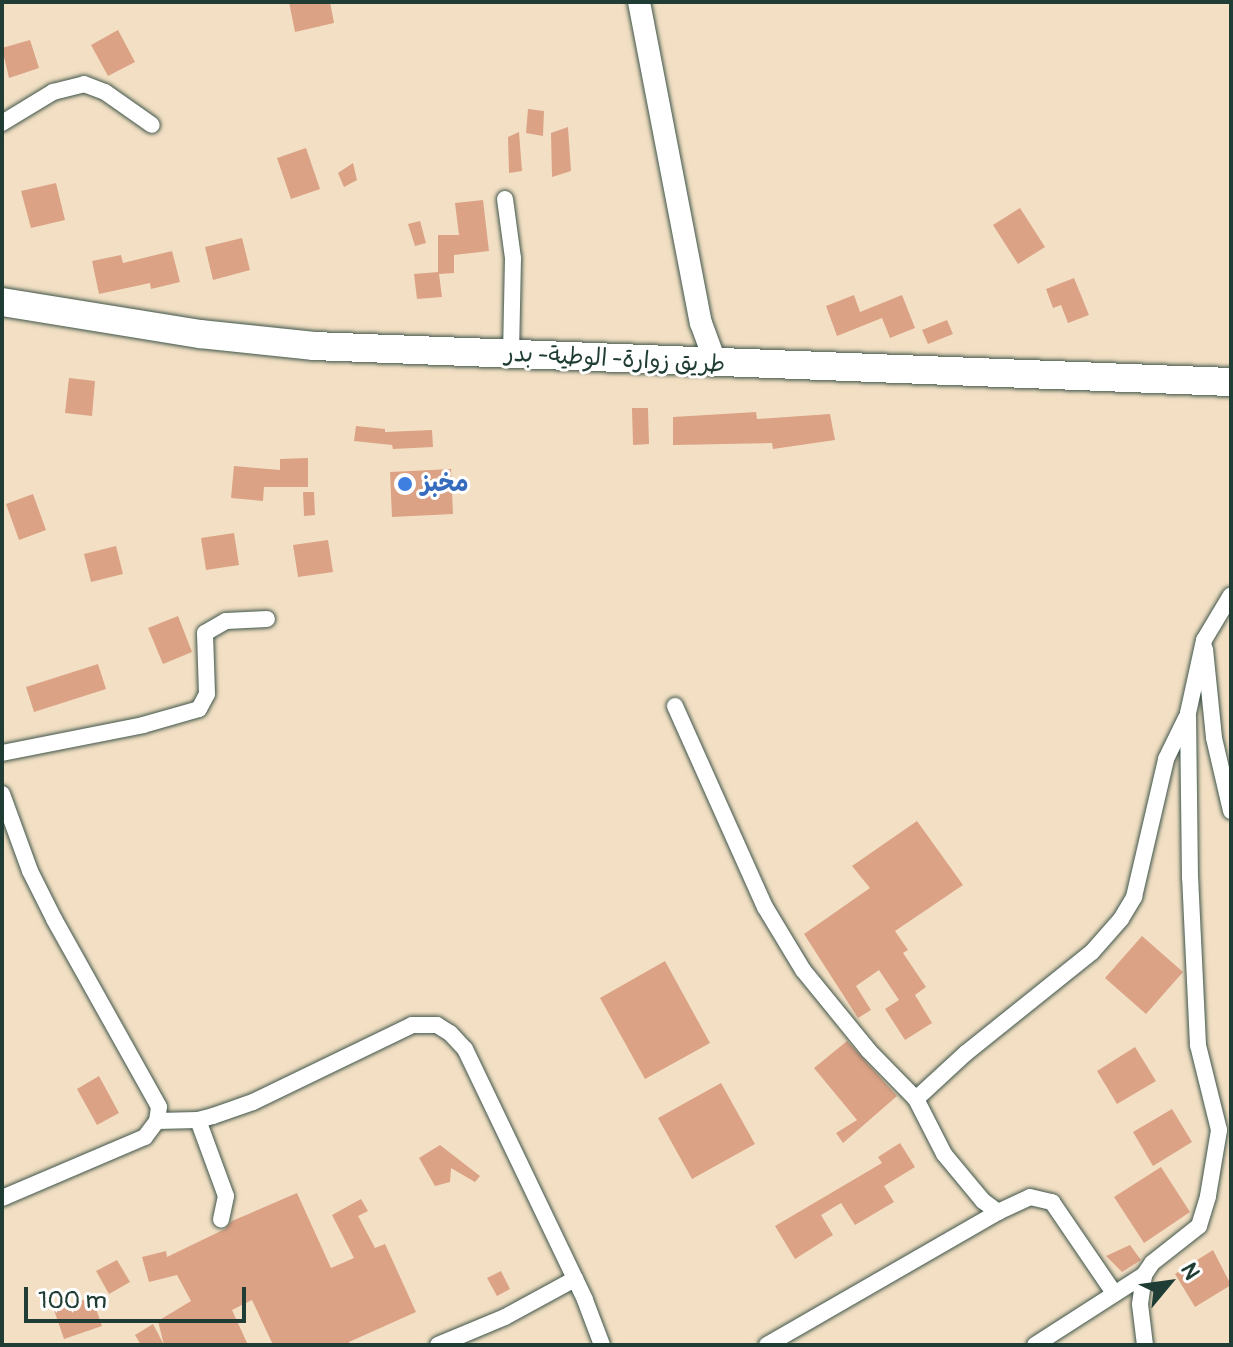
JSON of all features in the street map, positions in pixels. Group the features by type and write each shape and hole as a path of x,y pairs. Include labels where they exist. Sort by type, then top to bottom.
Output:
{"highway":[{"name":"طريق زوارة- الوطية- بدر","path":"2,302 245,340 357,349 511,352 716,364 1231,382"}],"street":[{"path":"639,2 701,323 716,364"},
{"path":"2,123 21,108 53,92 84,84 105,92 152,125"},
{"path":"505,199 513,258 511,352"},
{"path":"1035,1345 1144,1275 1199,1226 1208,1196 1219,1130 1198,1045 1190,878 1188,713 1204,640 1231,595"},
{"path":"2,753 128,729 199,709 207,694 205,633 226,621 267,619"},
{"path":"1204,640 1214,738 1231,811"},
{"path":"675,706 785,944 832,1007 916,1099 944,1154 961,1177 998,1212"},
{"path":"916,1099 966,1053 1092,952 1121,919 1134,897 1166,759 1188,713"},
{"path":"2,794 30,871 54,919 159,1107 157,1121 145,1137 2,1198"},
{"path":"157,1121 198,1120 253,1102 412,1025 437,1025 465,1049 575,1279 602,1345"},
{"path":"198,1120 226,1196 221,1219"},
{"path":"767,1345 998,1212 1030,1197 1052,1202 1114,1293"},
{"path":"1144,1275 1140,1304 1145,1345"},
{"path":"438,1345 505,1317 575,1279"}],"building":[{"path":"289,2 330,2 334,23 295,32"},
{"path":"118,30 135,62 108,76 91,45"},
{"path":"30,40 39,68 9,78 2,48"},
{"path":"528,109 544,111 543,136 526,133"},
{"path":"568,127 571,171 552,177 551,133"},
{"path":"519,132 522,171 509,173 508,137"},
{"path":"306,148 320,189 291,199 277,158"},
{"path":"353,163 357,180 344,187 338,173"},
{"path":"56,183 65,220 31,228 21,191"},
{"path":"483,200 489,251 454,255 454,273 439,274 442,297 417,299 414,274 438,272 438,235 459,235 455,203"},
{"path":"1020,208 1045,247 1018,264 993,225"},
{"path":"420,221 426,243 415,246 408,224"},
{"path":"242,238 250,270 213,280 205,247"},
{"path":"172,251 180,282 151,289 150,283 99,294 92,261 121,255 123,263"},
{"path":"1074,278 1089,315 1068,323 1061,305 1053,308 1046,289"},
{"path":"854,295 860,312 902,295 915,328 890,338 882,318 837,336 826,306"},
{"path":"947,320 953,334 928,344 922,330"},
{"path":"69,378 95,381 92,416 65,413"},
{"path":"632,408 648,408 649,444 633,445"},
{"path":"756,412 757,419 830,414 835,440 773,449 772,443 673,445 673,417"},
{"path":"356,426 385,429 385,432 432,430 433,447 393,449 392,445 354,441"},
{"path":"308,458 308,487 264,487 263,501 231,498 234,466 280,470 280,459"},
{"path":"451,469 453,514 392,517 390,472"},
{"path":"303,492 314,492 315,515 304,516"},
{"path":"33,494 46,530 19,540 6,504"},
{"path":"234,533 239,565 206,570 201,538"},
{"path":"328,540 333,572 298,577 293,545"},
{"path":"116,546 123,574 91,582 84,554"},
{"path":"178,616 192,652 163,664 148,628"},
{"path":"98,664 106,689 34,712 26,687"},
{"path":"917,821 963,885 895,931 908,950 903,953 926,987 915,995 932,1023 905,1040 885,1009 899,1000 879,970 856,986 871,1010 858,1018 804,934 870,888 852,866"},
{"path":"1142,936 1183,972 1146,1014 1105,978"},
{"path":"665,961 710,1043 645,1079 600,998"},
{"path":"847,1041 897,1096 843,1143 836,1133 857,1120 814,1068"},
{"path":"1135,1047 1156,1081 1117,1104 1097,1071"},
{"path":"99,1076 119,1113 97,1125 77,1089"},
{"path":"721,1083 755,1144 692,1179 658,1118"},
{"path":"1172,1109 1192,1142 1153,1166 1133,1132"},
{"path":"900,1143 915,1167 884,1186 894,1202 855,1225 841,1203 821,1215 833,1235 795,1259 775,1226 882,1163 878,1157"},
{"path":"440,1145 480,1176 475,1182 451,1168 450,1182 435,1186 419,1158"},
{"path":"1161,1167 1190,1212 1144,1243 1114,1197"},
{"path":"297,1193 331,1268 354,1258 332,1215 361,1199 368,1211 358,1216 375,1248 385,1244 416,1312 349,1342 350,1345 273,1345 252,1300 232,1310 248,1345 164,1345 158,1321 191,1301 177,1275 149,1282 142,1257 166,1251 167,1257 225,1229 232,1221"},
{"path":"1130,1245 1141,1260 1122,1272 1106,1256"},
{"path":"1213,1250 1231,1285 1195,1307 1175,1274"},
{"path":"117,1260 130,1282 109,1294 96,1271"},
{"path":"501,1271 510,1289 497,1296 487,1278"},
{"path":"92,1297 102,1326 64,1339 54,1310"},
{"path":"153,1324 164,1345 141,1345 135,1335"}],"place":[{"name":"مخبز","path":"405,484"}]}
